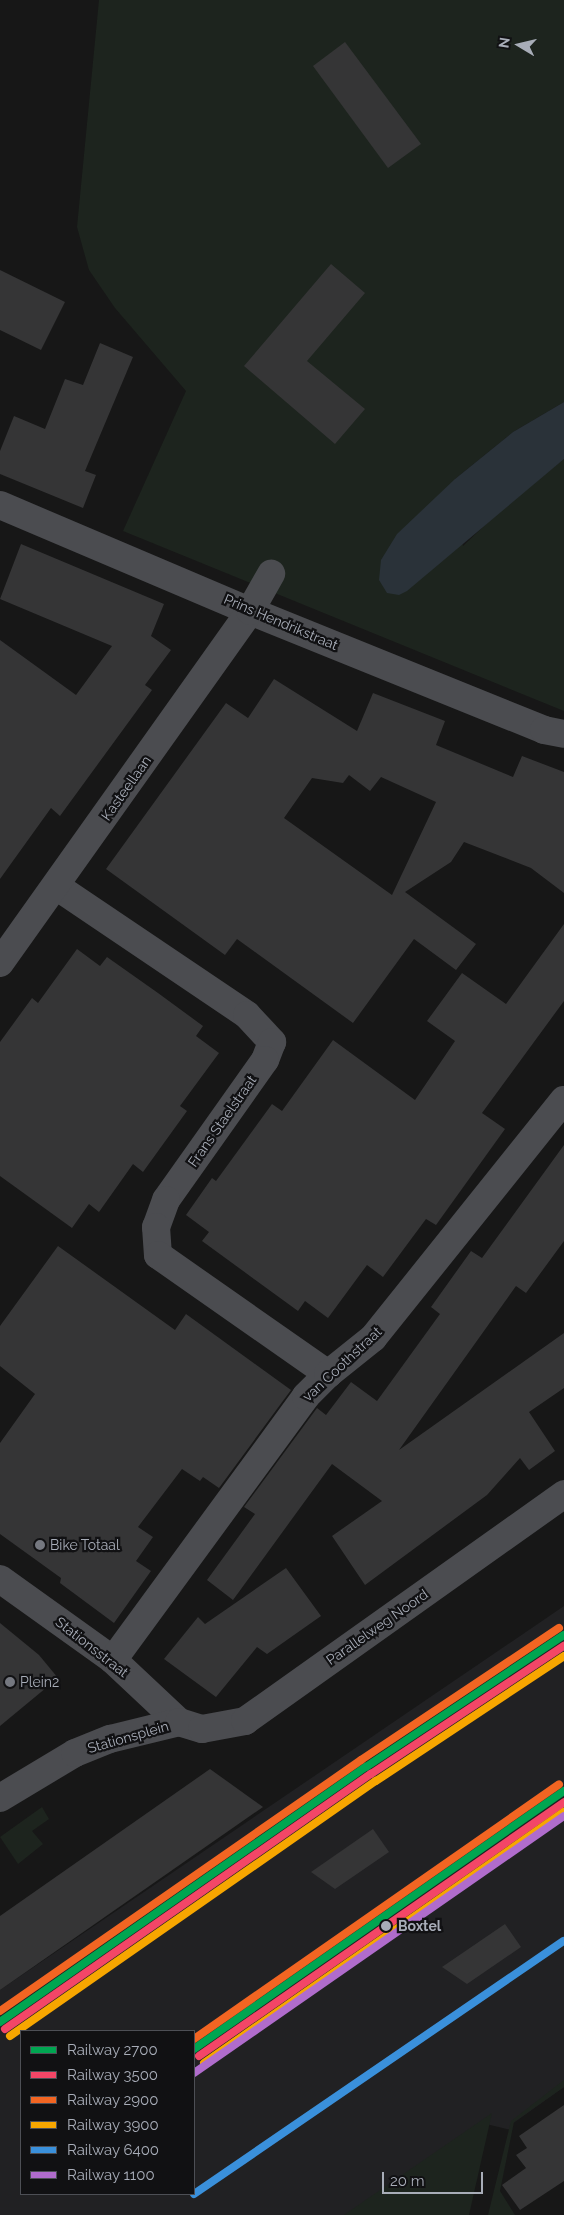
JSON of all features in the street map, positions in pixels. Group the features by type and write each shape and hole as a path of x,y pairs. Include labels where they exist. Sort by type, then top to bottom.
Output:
{"street":[{"name":"Prins Hendrikstraat","path":"0,505 250,611 544,730 564,734"},
{"name":"Kasteellaan","path":"0,963 250,611 271,574"},
{"name":"Frans Staelstraat","path":"56,886 247,1015 272,1042 266,1060 166,1200 156,1227 158,1255 328,1374"},
{"name":"van Coothstraat","path":"113,1660 306,1396 328,1374 373,1338 564,1100"},
{"name":"Parallelweg Noord","path":"179,1722 202,1729 245,1721 564,1494"},
{"name":"Stationsstraat","path":"0,1579 113,1660 179,1722"},
{"name":"Stationsplein","path":"0,1798 75,1753 110,1739 179,1722"}],"shaded area":[{"path":"99,0 564,0 564,402 513,432 455,479 463,546 505,506 564,459 564,711 123,531 186,391 115,308 89,270 77,227"},
{"path":"564,402 564,459 407,591 399,595 387,593 379,580 381,560 397,534 455,479 513,432"},
{"path":"564,1606 564,2087 512,2124 511,2130 486,2124 465,2215 0,2215 0,1990"},
{"path":"42,1807 49,1819 32,1831 43,1844 18,1864 0,1837"},
{"path":"564,2080 564,2087 514,2122 500,2191 515,2215 488,2215 511,2121"},
{"path":"492,2113 469,2215 344,2215"}],"building":[{"path":"345,42 421,144 388,168 313,66"},
{"path":"331,264 365,293 307,361 365,409 335,444 244,366"},
{"path":"0,270 65,302 41,350 0,330"},
{"path":"100,343 133,357 85,471 96,475 83,508 0,474 0,451 14,416 45,429 65,379 83,385"},
{"path":"21,544 164,604 151,636 171,650 145,685 152,690 60,816 51,808 0,879 0,640 76,695 112,646 0,599"},
{"path":"274,679 357,731 373,693 445,721 436,745 513,777 522,756 564,772 564,893 531,868 464,842 451,862 405,892 476,944 456,970 414,939 353,1023 237,939 225,955 106,869 226,703 248,718","holes":["349,775 370,791 381,777 436,802 392,895 284,818 312,778 343,783"]},
{"path":"564,924 564,1001 482,1113 505,1129 436,1225 426,1219 383,1277 367,1265 328,1318 305,1301 298,1311 202,1241 209,1232 186,1215 212,1178 216,1181 272,1104 282,1111 333,1040 415,1100 455,1041 427,1021 462,973 506,1004"},
{"path":"77,949 100,966 107,957 158,993 203,1026 196,1036 219,1053 180,1106 187,1111 143,1172 133,1164 99,1212 89,1204 72,1228 0,1176 0,1042 32,998 38,1003"},
{"path":"564,1145 564,1241 526,1293 516,1286 399,1450 564,1333 564,1388 529,1412 555,1451 529,1470 520,1458 487,1495 365,1585 332,1536 382,1501 332,1464 233,1600 207,1580 255,1514 244,1507 317,1408 326,1415 351,1382 377,1401 440,1314 431,1307 471,1251 482,1258"},
{"path":"58,1246 175,1330 186,1314 291,1390 219,1488 203,1477 200,1481 182,1469 138,1527 153,1537 136,1561 151,1571 114,1623 60,1583 61,1578 0,1534 0,1443 35,1394 0,1366 0,1326"},
{"path":"286,1568 321,1616 267,1654 257,1647 216,1697 164,1659 198,1617 205,1624"},
{"path":"0,1623 39,1655 58,1678 0,1726"},
{"path":"210,1769 263,1807 0,1990 0,1916"},
{"path":"373,1829 389,1852 335,1889 311,1872"},
{"path":"505,1924 521,1947 467,1984 442,1967"},
{"path":"564,2105 564,2181 520,2210 502,2185 526,2168 516,2155 527,2148 519,2136"}],"rail line":[{"name":"2900","path":"0,2011 361,1760 559,1628"},
{"name":"2700","path":"0,2022 366,1767 564,1635"},
{"name":"3500","path":"5,2029 371,1774 564,1646"},
{"name":"3900","path":"10,2036 376,1781 564,1656"},
{"name":"2900","path":"195,2038 559,1784"},
{"name":"2700","path":"195,2048 564,1791"},
{"name":"3500","path":"199,2056 564,1802"},
{"name":"3900","path":"204,2063 564,1812"},
{"name":"1100","path":"195,2072 564,1816"},
{"name":"6400","path":"195,2193 564,1941"}],"place":[{"name":"Bike Totaal","path":"40,1545"},
{"name":"Plein2","path":"10,1682"},
{"name":"Boxtel","path":"386,1926"}]}
